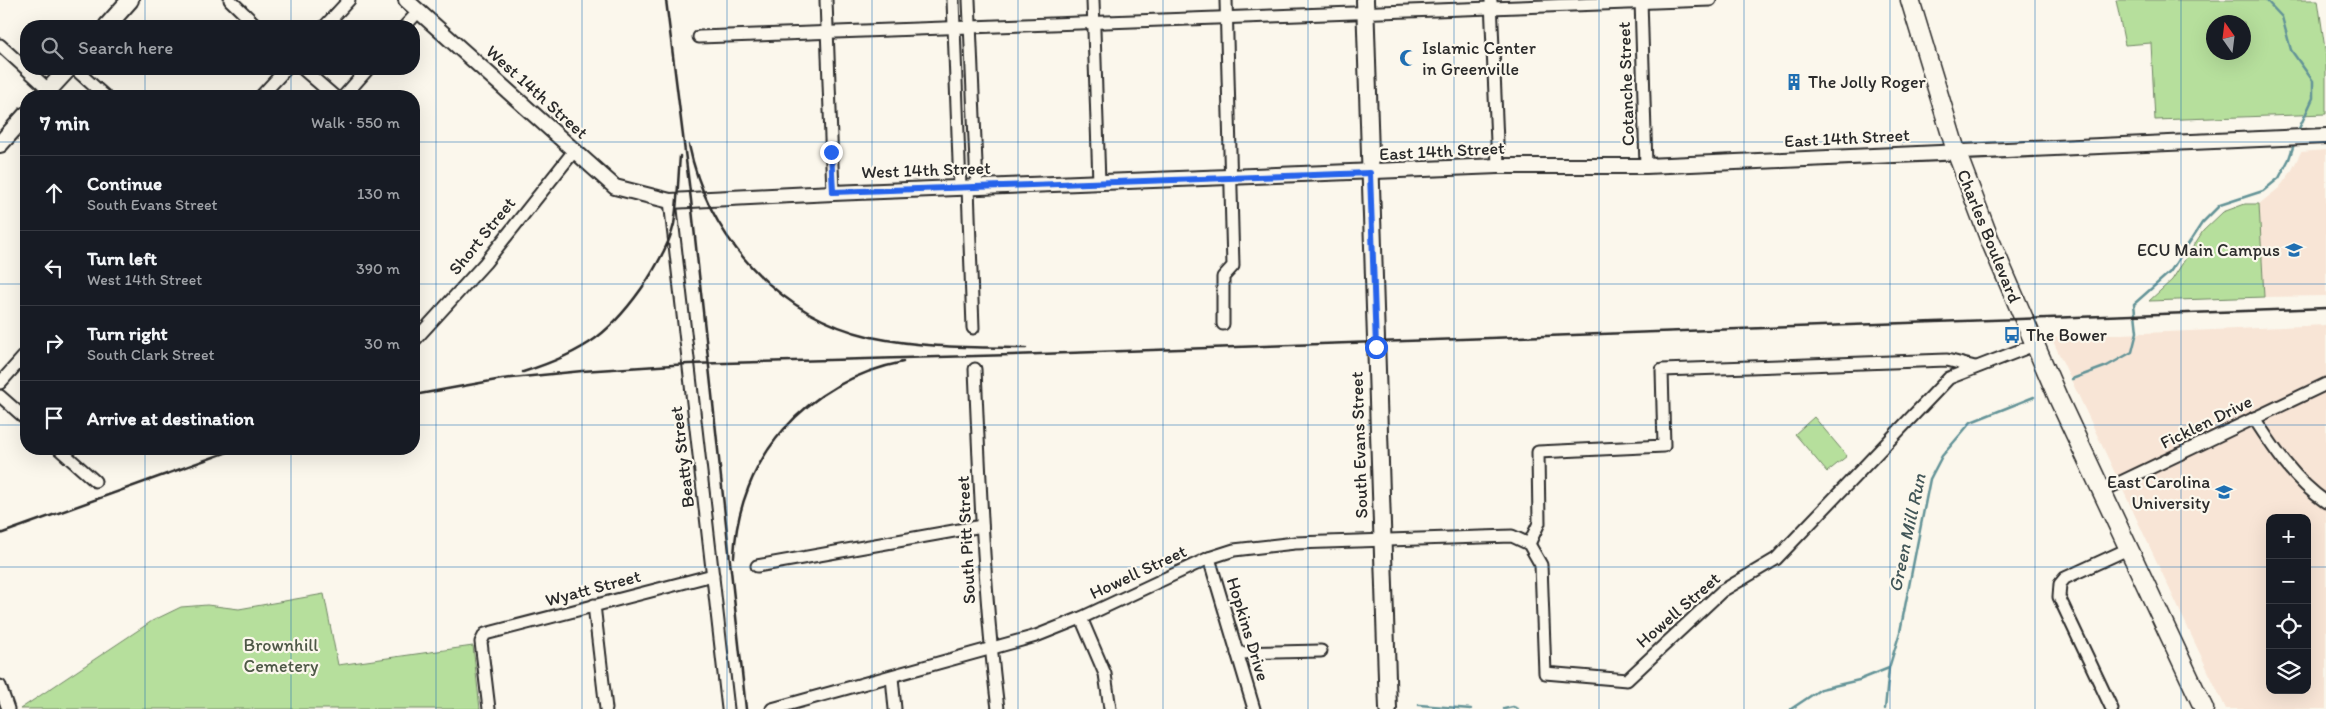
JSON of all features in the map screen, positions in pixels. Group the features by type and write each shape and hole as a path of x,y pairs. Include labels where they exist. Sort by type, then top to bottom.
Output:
{"main road":[{"path":"112,20 130,0"},
{"name":"Charles Boulevard","path":"1910,0 1956,151 2034,345 2204,709"},
{"name":"South Evans Street","path":"1365,6 1388,709"},
{"path":"49,90 62,75"},
{"path":"0,144 20,122"}],"street":[{"path":"230,0 252,20"},
{"path":"331,20 349,0"},
{"name":"West 14th Street","path":"406,0 614,186 670,202 833,192 1370,173"},
{"path":"826,0 833,192"},
{"path":"953,0 968,187"},
{"path":"969,0 968,187 973,328"},
{"path":"1092,0 1099,183"},
{"path":"1223,324 1223,277 1234,266 1226,0"},
{"path":"699,37 1226,19 1365,6 1710,0"},
{"name":"Cotanche Street","path":"1641,1 1646,166"},
{"path":"1491,4 1498,166"},
{"path":"410,20 418,11"},
{"path":"0,45 20,66"},
{"path":"29,75 43,90"},
{"path":"82,75 98,90"},
{"path":"267,90 280,75"},
{"path":"310,75 327,90"},
{"path":"349,90 363,75"},
{"name":"East 14th Street","path":"1370,173 1498,166 1646,166 1956,151 2320,137"},
{"name":"Short Street","path":"420,334 485,264 574,151"},
{"name":"Beatty Street","path":"670,202 728,709"},
{"name":"Howell Street","path":"772,709 991,650 1036,636 1081,618 1209,558 1234,550 1260,546 1382,540 1512,536 1529,544 1541,565 1545,673 1627,680 1722,591 1776,559 1949,378 2034,345"},
{"path":"1937,360 1949,378"},
{"path":"1529,544 1539,523 1538,452 1664,446 1662,370 1937,360 1947,360 1975,367"},
{"path":"0,383 20,361"},
{"name":"South Pitt Street","path":"975,369 982,526 991,650 998,709"},
{"name":"Ficklen Drive","path":"2102,491 2326,384"},
{"path":"0,396 20,414"},
{"path":"2254,418 2281,458 2302,482 2326,502"},
{"path":"66,455 95,481"},
{"path":"757,566 982,526"},
{"path":"2112,709 2059,597 2058,591 2065,578 2128,549"},
{"name":"Hopkins Drive","path":"1209,558 1254,709"},
{"name":"Wyatt Street","path":"489,709 482,637 485,634 713,574"},
{"path":"594,605 606,709"},
{"path":"1081,618 1105,674 1110,709"},
{"path":"1237,653 1321,651"},
{"path":"892,677 895,709"},
{"path":"0,686 8,709"}],"shaded area":[{"name":"ECU Main Campus","path":"2326,150 2326,296 2264,297 2259,204 2279,188 2291,172 2301,152"},
{"name":"East Carolina University","path":"2326,325 2326,709 2226,709 2051,337"}],"green space":[{"path":"2116,0 2318,0 2326,56 2326,114 2155,120 2151,43 2125,45"},
{"path":"2245,204 2259,204 2264,297 2149,301 2172,280 2203,231 2223,212"},
{"path":"1814,417 1847,456 1827,472 1795,434"},
{"name":"Brownhill Cemetery","path":"324,594 338,665 473,646 480,709 20,709 152,621 181,607 207,605 239,609"}],"waterway":[{"name":"Green Mill Run","path":"2266,0 2282,17 2291,50 2313,81 2313,98 2297,133"},
{"name":"Green Mill Run","path":"2072,379 2107,366 2132,352 2137,332 2134,304 2170,272 2202,223 2220,205 2263,191 2279,178 2289,159 2295,141"},
{"name":"Green Mill Run","path":"1885,709 1889,668 1900,632 1930,479 1942,456 1971,422 2034,397"},
{"name":"Green Mill Run","path":"1791,709 1821,689 1859,680 1889,668"},
{"name":"Green Mill Run","path":"1419,705 1471,709"},
{"name":"Green Mill Run","path":"1504,709 1513,707 1518,709"}],"railway":[{"path":"666,0 691,200 746,709"},
{"path":"689,145 698,179 712,211 730,241 752,268 778,291 806,311 837,326 890,341 948,346 1026,348"},
{"path":"523,372 564,357 581,348 609,327 635,298 660,260 672,231 680,156"},
{"path":"420,394 502,379 582,371 688,364 1012,355 2326,308"},
{"path":"734,557 738,521 748,487 764,457 784,429 808,406 836,387 868,372 903,362"},
{"path":"0,534 219,455"}],"place":[{"name":"Islamic Center in Greenville","path":"1408,58"},
{"name":"The Jolly Roger","path":"1794,82"},
{"name":"ECU Main Campus","path":"2294,250"},
{"name":"The Bower","path":"2012,335"},
{"name":"East Carolina University","path":"2224,492"}],"route":[{"path":"831,152 833,192 1370,173 1376,347"}]}
